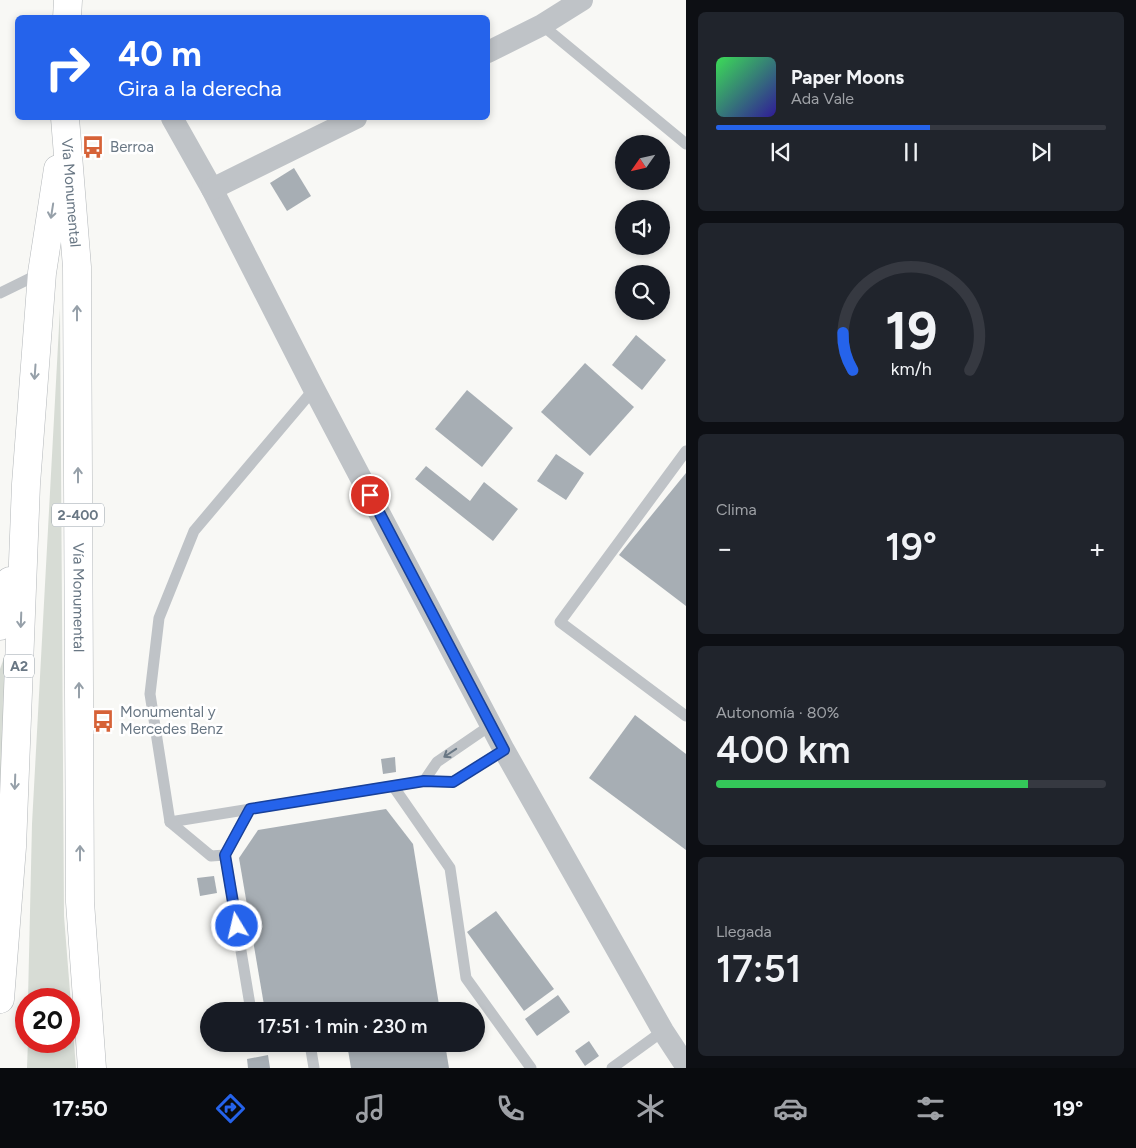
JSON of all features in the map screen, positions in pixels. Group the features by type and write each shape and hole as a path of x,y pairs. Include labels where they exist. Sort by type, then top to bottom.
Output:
{"highway":[{"path":"67,15 68,0"},
{"name":"Vía Monumental","path":"0,999 12,847 26,484 42,273 65,123"},
{"name":"Vía Monumental","path":"65,123 77,267 80,902 92,1068"},
{"path":"0,626 26,484"},
{"path":"80,902 109,1068"}],"street":[{"path":"490,51 542,25 582,0"},
{"path":"173,120 212,189 314,389 504,750 663,1031 686,1066"},
{"path":"212,189 352,120"}],"lane":[{"path":"542,25 686,144"},
{"path":"0,293 42,273"},
{"path":"225,855 211,856 170,822 150,694 159,618 194,531 314,389"},
{"path":"686,451 560,622 686,716"},
{"path":"424,781 437,762 491,725"},
{"path":"170,822 424,781 453,782 504,750"},
{"path":"393,786 450,868 466,978 531,1068"},
{"path":"250,809 225,855 250,1002"},
{"path":"612,1068 663,1031"},
{"path":"311,1052 314,1068"}],"shaded area":[{"path":"60,308 64,916 70,988 28,988 32,824"},
{"path":"11,638 0,794 0,669"},
{"path":"28,1053 75,1053 76,1068 27,1068"}],"building":[{"path":"294,168 311,196 287,211 270,183"},
{"path":"636,335 666,360 642,390 612,365"},
{"path":"585,363 634,407 590,456 541,412"},
{"path":"467,390 513,428 482,467 435,429"},
{"path":"556,454 584,473 566,500 537,481"},
{"path":"426,466 470,501 484,482 518,509 493,541 415,479"},
{"path":"686,473 686,606 619,555"},
{"path":"635,715 686,754 686,850 589,778"},
{"path":"395,757 396,772 383,774 381,759"},
{"path":"386,809 413,844 439,1002 263,1002 239,858 258,830"},
{"path":"214,876 217,893 200,896 197,878"},
{"path":"496,911 554,989 524,1011 467,932"},
{"path":"558,995 570,1012 537,1036 525,1019"},
{"path":"589,1041 599,1056 585,1066 575,1051"},
{"path":"348,1052 446,1052 449,1068 351,1068"},
{"path":"268,1055 270,1068 248,1068 247,1059"}],"place":[{"name":"Berroa","path":"93,147"},
{"name":"Monumental y Mercedes Benz","path":"103,721"}],"route":[{"path":"237,926 225,855 250,809 424,781 453,782 504,750 370,495"}]}
